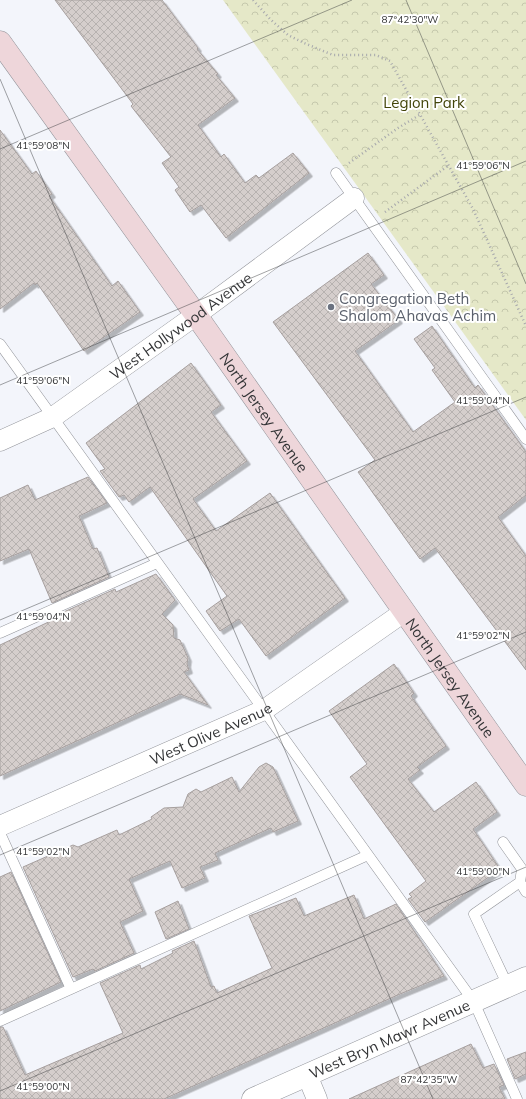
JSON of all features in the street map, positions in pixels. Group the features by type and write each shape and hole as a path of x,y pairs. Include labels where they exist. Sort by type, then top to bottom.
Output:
{"main road":[{"name":"North Jersey Avenue","path":"0,42 196,315 526,785"}],"street":[{"name":"West Hollywood Avenue","path":"0,441 53,417 196,315 354,198"},
{"name":"West Olive Avenue","path":"0,826 264,710 404,612"},
{"name":"West Bryn Mawr Avenue","path":"253,1099 517,982"},
{"path":"307,1075 317,1099"}],"lane":[{"path":"336,173 526,439"},
{"path":"0,344 474,1002 517,1099"},
{"path":"0,633 158,563"},
{"path":"0,833 71,989"},
{"path":"503,842 522,869 520,882 526,892"},
{"path":"0,1021 368,855"},
{"path":"517,982 474,914 520,882"}],"path":[{"path":"253,0 270,19 288,35 304,43 333,55 376,55 390,61 473,209 526,326"},
{"path":"336,173 398,128 421,114"},
{"path":"372,222 449,165"}],"green space":[{"name":"Legion Park","path":"223,0 526,0 526,420"}],"building":[{"path":"55,0 162,0 198,48 197,49 218,74 216,75 235,98 198,125 221,157 224,154 245,183 256,175 259,178 293,153 309,173 226,238 201,205 190,212 175,190 179,187 162,163 171,157 131,106 133,104"},
{"path":"0,130 32,174 36,171 52,194 49,196 112,286 118,281 140,312 84,351 37,283 35,285 34,283 0,309"},
{"path":"368,253 384,275 371,284 399,320 355,351 413,432 455,402 432,370 435,368 414,339 432,326 475,388 478,385 526,452 526,495 498,517 526,556 526,670 435,548 420,559 358,472 375,460 273,322"},
{"path":"191,363 221,405 211,412 247,461 193,499 216,531 270,493 345,598 266,656 239,619 220,631 206,611 227,596 150,487 129,502 124,495 119,497 100,471 105,469 86,443"},
{"path":"88,477 107,503 79,516 93,549 97,548 109,577 52,603 29,549 0,561 0,498 28,485 35,500"},
{"path":"156,574 175,600 162,614 173,625 174,638 180,640 188,658 187,664 189,670 184,672 208,705 180,694 0,776 0,645 59,617 57,615 115,589 116,592"},
{"path":"394,664 414,693 411,696 446,746 417,767 420,770 408,779 434,812 476,782 497,812 473,829 500,869 425,922 408,899 412,897 409,894 426,881 350,777 367,764 329,711"},
{"path":"266,763 273,767 298,821 273,832 271,828 215,853 218,860 200,867 205,878 182,888 170,861 129,879 143,911 120,922 134,953 95,971 93,969 73,977 23,867 73,845 78,847 117,830 119,835 152,819 151,817 164,808 183,807 188,794 196,789 201,792 232,777 239,792 259,767"},
{"path":"11,872 61,982 0,1011 0,877"},
{"path":"354,895 364,919 396,904 444,976 400,994 164,1099 0,1099 0,1027 3,1027 25,1075 123,1033 100,983 140,965 141,969 173,953 172,951 194,941 211,987 214,986 217,993 272,968 249,916 296,898 304,916"},
{"path":"178,901 189,929 166,939 155,912"},
{"path":"471,1044 483,1068 494,1064 504,1085 499,1087 505,1099 349,1099"},
{"path":"526,1052 526,1074 515,1079 507,1059"}],"place":[{"name":"Congregation Beth Shalom Ahavas Achim","path":"331,307"}]}
